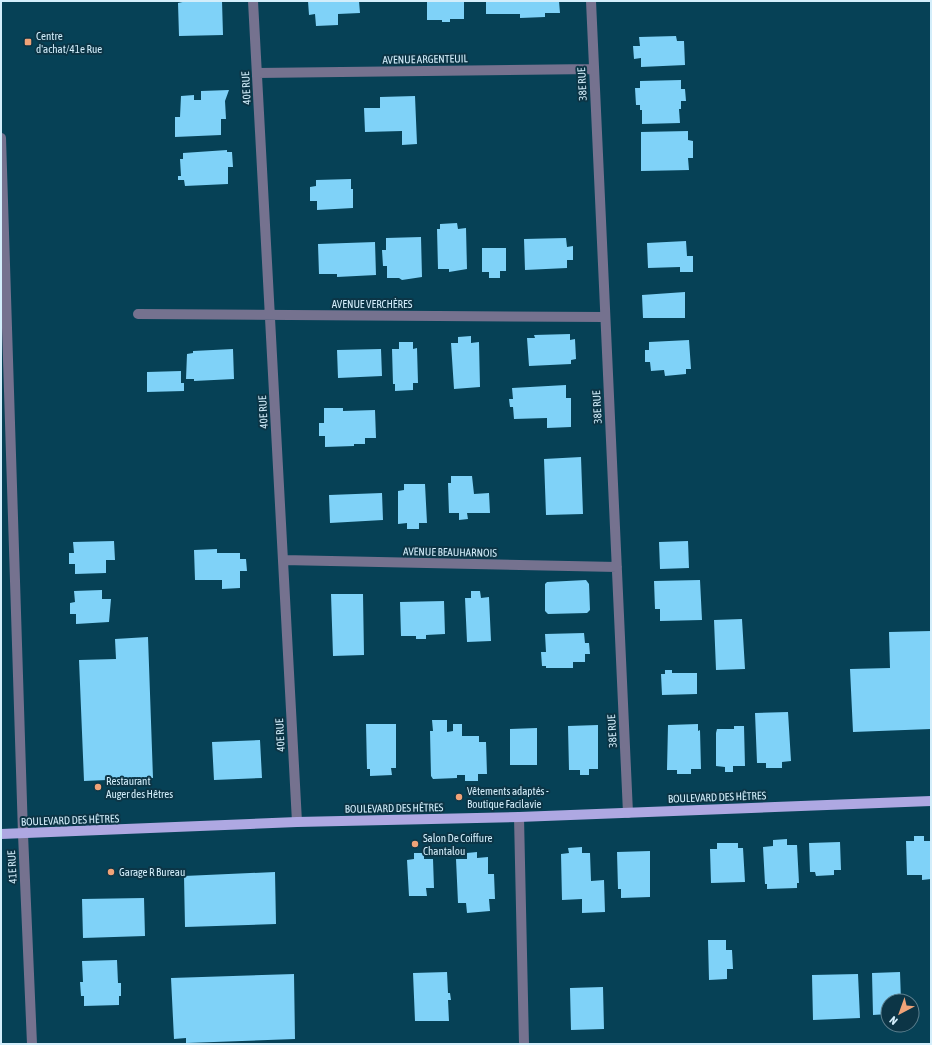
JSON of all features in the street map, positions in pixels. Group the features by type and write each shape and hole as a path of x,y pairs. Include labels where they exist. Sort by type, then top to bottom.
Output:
{"main road":[{"name":"BOULEVARD DES HÊTRES","path":"1,834 297,822 518,817 931,801"}],"street":[{"name":"40E RUE","path":"253,1 297,822"},
{"name":"38E RUE","path":"590,1 628,813"},
{"name":"AVENUE ARGENTEUIL","path":"257,73 594,69"},
{"name":"41E RUE","path":"1,138 23,834 32,1044"},
{"name":"AVENUE VERCHÈRES","path":"138,314 605,317"},
{"name":"AVENUE BEAUHARNOIS","path":"283,560 617,568"},
{"path":"518,817 524,1044"}],"building":[{"path":"187,1 222,1 223,35 179,36 178,3"},
{"path":"308,1 359,1 360,13 338,14 338,25 316,26 315,14 309,15"},
{"path":"427,1 464,1 464,19 450,19 450,22 442,22 442,20 427,20"},
{"path":"486,1 559,1 560,13 545,13 545,17 520,18 520,14 486,14"},
{"path":"676,36 677,41 684,41 685,65 641,67 641,58 634,59 633,46 640,46 639,37"},
{"path":"681,80 681,89 685,89 686,101 681,101 681,109 679,109 680,123 642,124 642,110 640,110 640,105 636,105 635,88 640,88 640,81"},
{"path":"229,90 225,101 226,119 221,119 221,135 175,137 175,117 180,117 181,96 194,95 194,100 201,100 201,91"},
{"path":"415,96 417,144 402,145 402,131 365,132 364,108 380,108 380,97"},
{"path":"688,131 688,140 693,141 693,158 688,158 689,170 641,171 641,132"},
{"path":"227,150 227,152 232,152 233,167 228,167 228,184 185,186 184,180 178,180 178,176 181,176 180,159 183,159 183,153"},
{"path":"351,179 351,189 353,189 353,208 317,210 317,201 310,201 310,187 316,186 316,180"},
{"path":"457,223 458,229 466,228 467,269 449,272 449,269 438,269 437,229 440,229 440,224"},
{"path":"421,237 422,277 402,280 399,278 387,278 387,266 383,266 382,250 386,250 386,238"},
{"path":"566,238 567,247 573,246 573,260 567,260 567,268 525,270 524,239"},
{"path":"686,241 687,256 693,256 693,272 680,272 680,267 648,268 647,243"},
{"path":"375,242 376,275 337,277 337,274 319,274 318,244"},
{"path":"482,248 506,248 506,271 500,271 500,278 489,278 489,272 482,272"},
{"path":"685,292 685,318 643,318 642,295"},
{"path":"570,334 570,340 575,339 576,359 571,360 571,364 529,366 527,338 535,338 534,335"},
{"path":"471,336 471,343 479,342 480,387 454,389 451,343 458,343 458,337"},
{"path":"689,340 691,369 686,369 686,374 665,376 664,370 651,371 650,362 645,362 645,350 649,350 649,342"},
{"path":"399,342 413,342 413,349 417,348 418,383 413,383 413,390 395,391 395,384 393,384 392,349 399,349"},
{"path":"233,349 234,379 194,381 194,379 186,379 187,354 193,353 193,351"},
{"path":"381,349 382,376 338,378 337,350"},
{"path":"181,371 181,383 184,383 184,391 147,392 147,372"},
{"path":"566,385 566,398 571,398 571,427 547,428 547,418 514,419 513,407 510,407 509,399 513,399 512,388"},
{"path":"324,408 343,408 343,411 375,410 376,438 365,438 365,444 354,444 354,446 325,447 325,436 319,436 319,423 324,423"},
{"path":"581,457 583,514 546,515 544,459"},
{"path":"451,476 472,476 474,494 489,493 490,513 467,513 468,519 459,520 459,513 449,513 448,483 451,483"},
{"path":"404,484 425,484 427,523 419,523 419,529 407,529 407,523 398,524 398,491 404,490"},
{"path":"382,493 383,520 330,523 329,495"},
{"path":"114,541 115,560 106,560 106,573 75,574 75,564 69,564 69,553 74,553 73,542"},
{"path":"688,541 689,568 660,569 659,542"},
{"path":"217,549 217,553 240,553 240,559 246,559 247,571 240,571 240,588 222,589 222,580 195,580 194,550"},
{"path":"586,580 589,584 590,610 587,613 548,614 545,611 545,584 547,582"},
{"path":"700,580 702,620 660,621 660,609 655,609 654,581"},
{"path":"102,590 102,599 111,599 109,622 76,624 76,614 70,614 70,603 75,602 74,591"},
{"path":"471,591 480,591 481,598 489,597 491,641 467,642 465,598 471,598"},
{"path":"331,594 363,594 364,655 333,656"},
{"path":"444,601 445,634 426,635 426,639 416,639 416,636 401,636 400,602"},
{"path":"742,619 745,669 716,670 714,620"},
{"path":"931,631 931,729 853,732 850,669 890,668 889,632"},
{"path":"584,633 585,643 589,643 590,654 585,654 585,662 573,662 573,668 546,668 546,666 542,666 541,652 546,652 545,634"},
{"path":"148,637 153,778 84,781 79,660 116,659 115,639"},
{"path":"665,670 672,670 672,673 697,673 697,694 662,695 661,674 665,674"},
{"path":"788,712 791,761 782,762 782,768 766,768 766,763 757,763 755,713"},
{"path":"432,720 447,720 447,732 453,731 453,724 462,724 462,736 479,736 479,742 486,742 487,774 478,774 478,781 465,781 465,775 457,775 457,778 433,779 431,776 430,731 433,731"},
{"path":"366,724 396,724 396,768 391,768 392,775 370,776 370,769 367,769"},
{"path":"698,724 698,731 700,730 701,769 691,769 691,774 677,774 677,770 667,770 668,725"},
{"path":"598,725 598,769 589,769 589,775 580,775 580,770 569,770 568,726"},
{"path":"734,726 744,726 745,766 733,766 733,772 725,772 725,767 716,766 716,733 717,729 734,729"},
{"path":"537,728 537,765 510,765 510,729"},
{"path":"260,740 262,778 214,780 212,742"},
{"path":"914,836 924,836 924,841 931,841 931,879 922,880 922,875 907,875 906,841 914,841"},
{"path":"787,839 787,845 797,845 799,883 797,883 797,888 767,889 767,884 765,884 763,847 773,846 773,840"},
{"path":"840,842 841,870 834,870 834,875 816,876 815,872 810,872 809,843"},
{"path":"717,843 738,843 738,848 743,848 745,882 711,883 710,849 717,849"},
{"path":"582,847 582,853 590,853 591,881 604,880 605,912 582,913 582,899 562,900 561,854 569,853 568,848"},
{"path":"650,851 650,897 621,898 621,889 618,889 617,852"},
{"path":"477,852 477,858 488,857 488,874 494,874 495,899 489,899 490,911 467,913 466,903 458,903 456,859 467,859 467,853"},
{"path":"414,853 424,853 424,859 433,859 434,888 426,888 427,896 409,896 407,860 414,859"},
{"path":"275,872 276,924 185,927 184,876"},
{"path":"144,898 145,936 83,938 82,899"},
{"path":"708,940 726,940 726,950 732,950 733,969 727,969 727,979 709,980"},
{"path":"117,960 118,983 121,983 119,1005 84,1006 84,996 81,996 80,982 83,982 82,961"},
{"path":"447,972 448,993 450,993 451,1000 448,1000 449,1021 415,1021 413,973"},
{"path":"900,972 901,993 880,993 880,1015 873,1015 872,973"},
{"path":"294,974 295,1039 186,1043 186,1038 174,1039 171,978"},
{"path":"858,974 860,1018 813,1020 812,975"},
{"path":"603,987 604,1029 571,1030 570,988"}],"place":[{"name":"Centre d'achat/41e Rue","path":"28,42"},
{"name":"Restaurant Auger des Hêtres","path":"98,787"},
{"name":"Vêtements adaptés - Boutique Facilavie","path":"459,797"},
{"name":"Salon De Coiffure Chantalou","path":"415,844"},
{"name":"Garage R Bureau","path":"111,872"}]}
